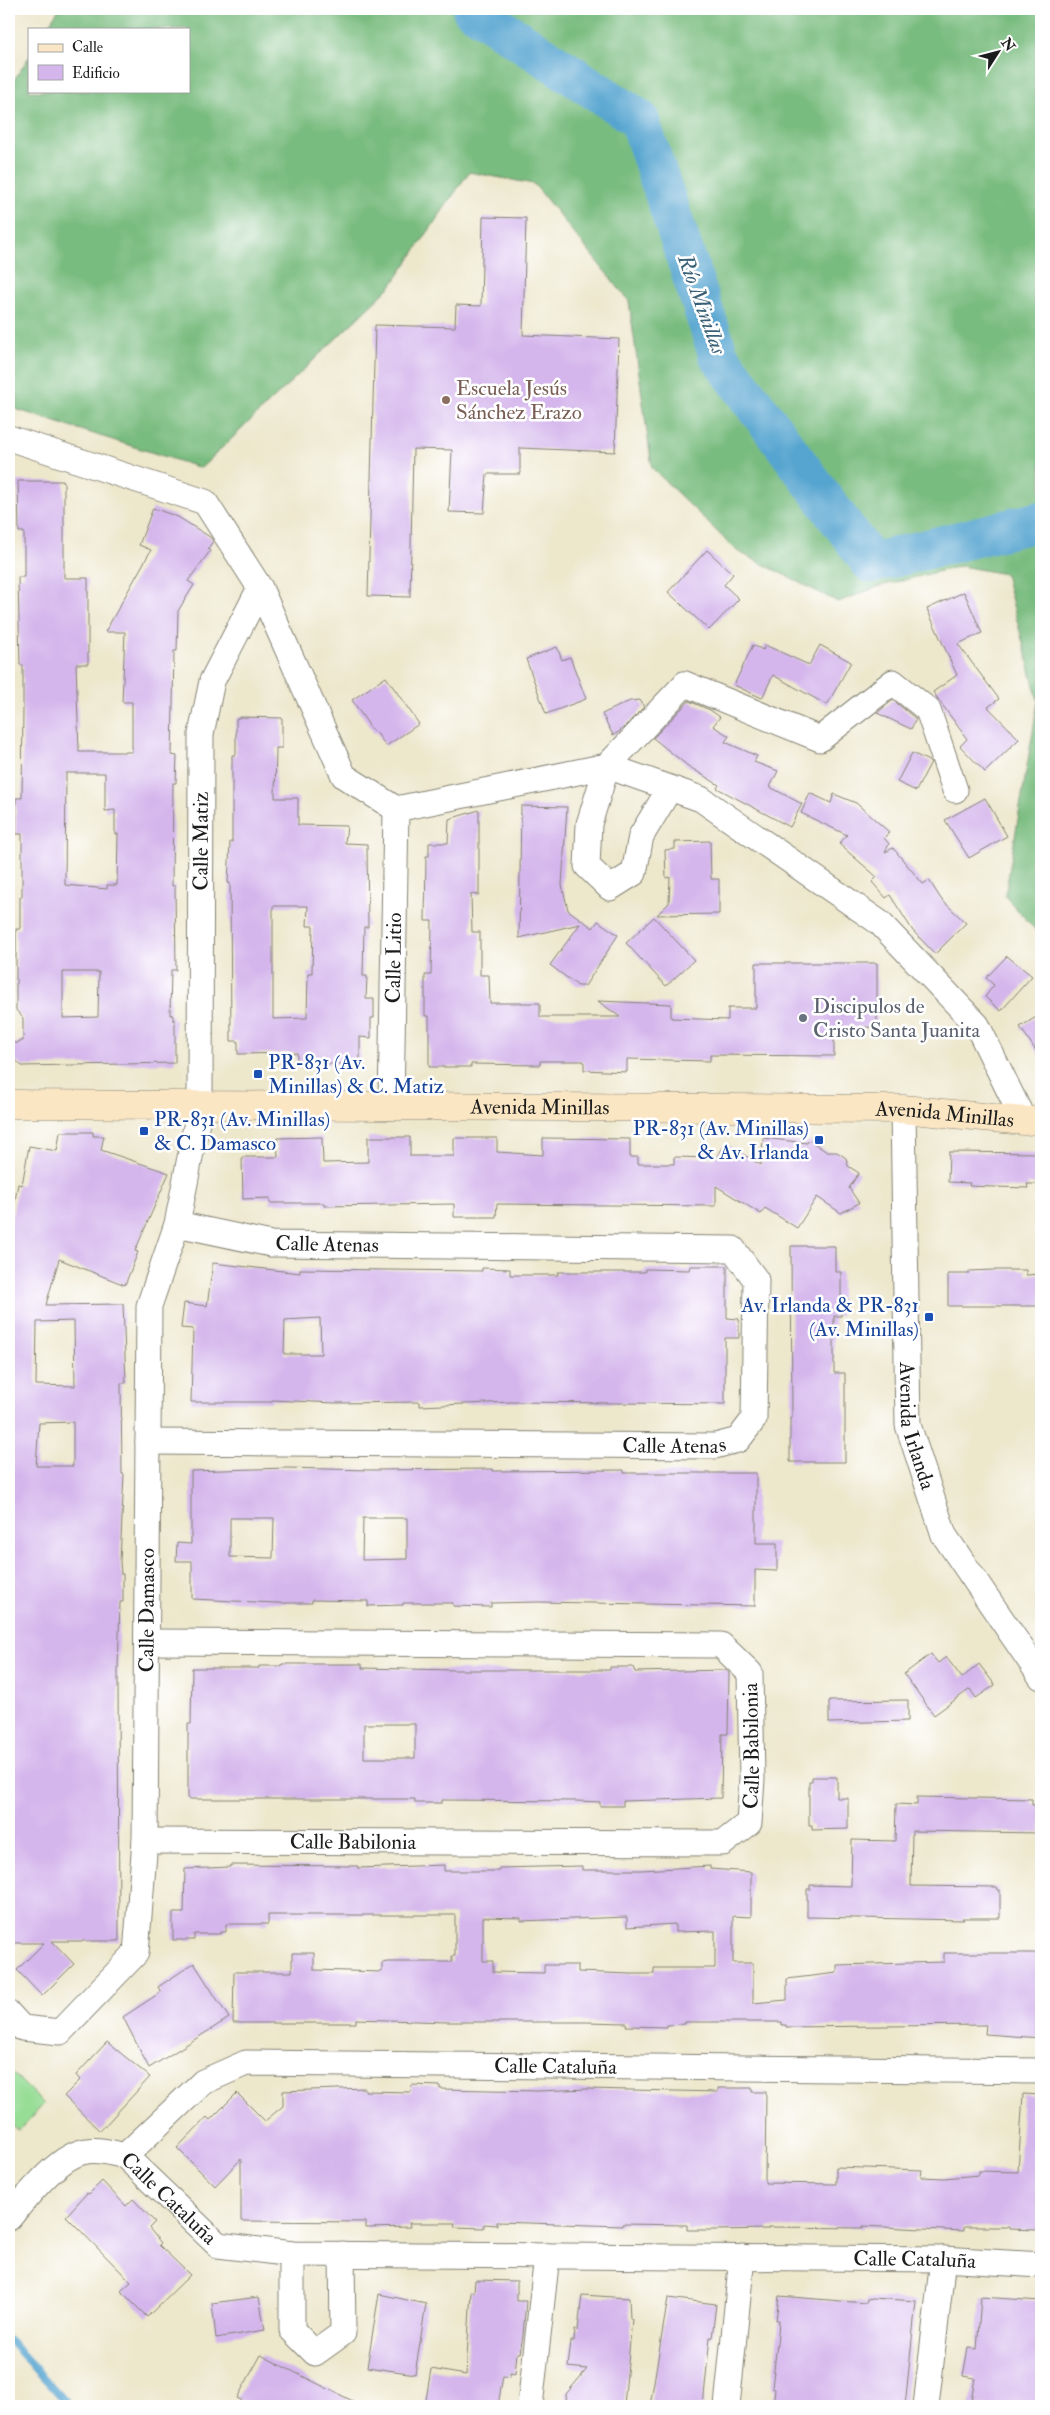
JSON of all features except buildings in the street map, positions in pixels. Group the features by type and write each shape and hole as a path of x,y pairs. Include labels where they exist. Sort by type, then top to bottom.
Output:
{"street":[{"path":"9,438 205,502 260,588 344,776 396,809 607,766 701,799 880,923 977,1025 1032,1121"},
{"name":"Calle Matiz","path":"200,1106 200,734 212,681 260,588"},
{"path":"670,788 641,836 634,873 610,888 586,866 589,824 607,766 684,684 820,739 893,682 928,710 955,790"},
{"name":"Calle Litio","path":"391,1107 396,809"},
{"name":"Avenida Minillas","path":"9,1104 903,1109 1032,1121"},
{"name":"Calle Damasco","path":"9,2014 22,2028 60,2032 136,1953 145,1841 150,1306 177,1224 200,1106"},
{"name":"Avenida Irlanda","path":"903,1109 908,1425 944,1535 1041,1678"},
{"name":"Calle Atenas","path":"148,1442 715,1446 738,1440 754,1419 756,1280 733,1249 271,1244 177,1224"},
{"name":"Calle Babilonia","path":"145,1841 723,1843 748,1824 752,1780 750,1673 722,1645 147,1642"},
{"name":"Calle Cataluña","path":"1041,2071 246,2063 203,2082 125,2156 218,2245 292,2254 943,2259 1041,2265"},
{"path":"9,2218 62,2162 85,2151 102,2151 125,2156"},
{"path":"292,2254 292,2330 315,2353 343,2333 342,2254"},
{"path":"530,2406 547,2256"},
{"path":"727,2406 742,2257"},
{"path":"926,2406 943,2259"}],"green space":[{"path":"59,9 1041,9 1041,936 1005,896 1038,701 1005,574 961,566 880,586 838,602 737,551 652,468 629,301 534,184 469,172 391,286 201,468 9,407 9,88 28,59 28,92 190,92 190,28 47,28"},
{"path":"9,2069 44,2104 18,2131 9,2122"}],"waterway":[{"name":"Río Minillas","path":"472,9 639,119 719,356 871,563 1041,521"},
{"path":"9,2340 70,2406"}],"place":[{"name":"Escuela Jesús Sánchez Erazo","path":"446,400"},
{"name":"Discipulos de Cristo Santa Juanita","path":"803,1018"},
{"name":"PR-831 (Av. Minillas) & C. Matiz","path":"258,1074"},
{"name":"PR-831 (Av. Minillas) & C. Damasco","path":"144,1131"},
{"name":"PR-831 (Av. Minillas) & Av. Irlanda","path":"819,1140"},
{"name":"Av. Irlanda & PR-831 (Av. Minillas)","path":"929,1317"}]}
